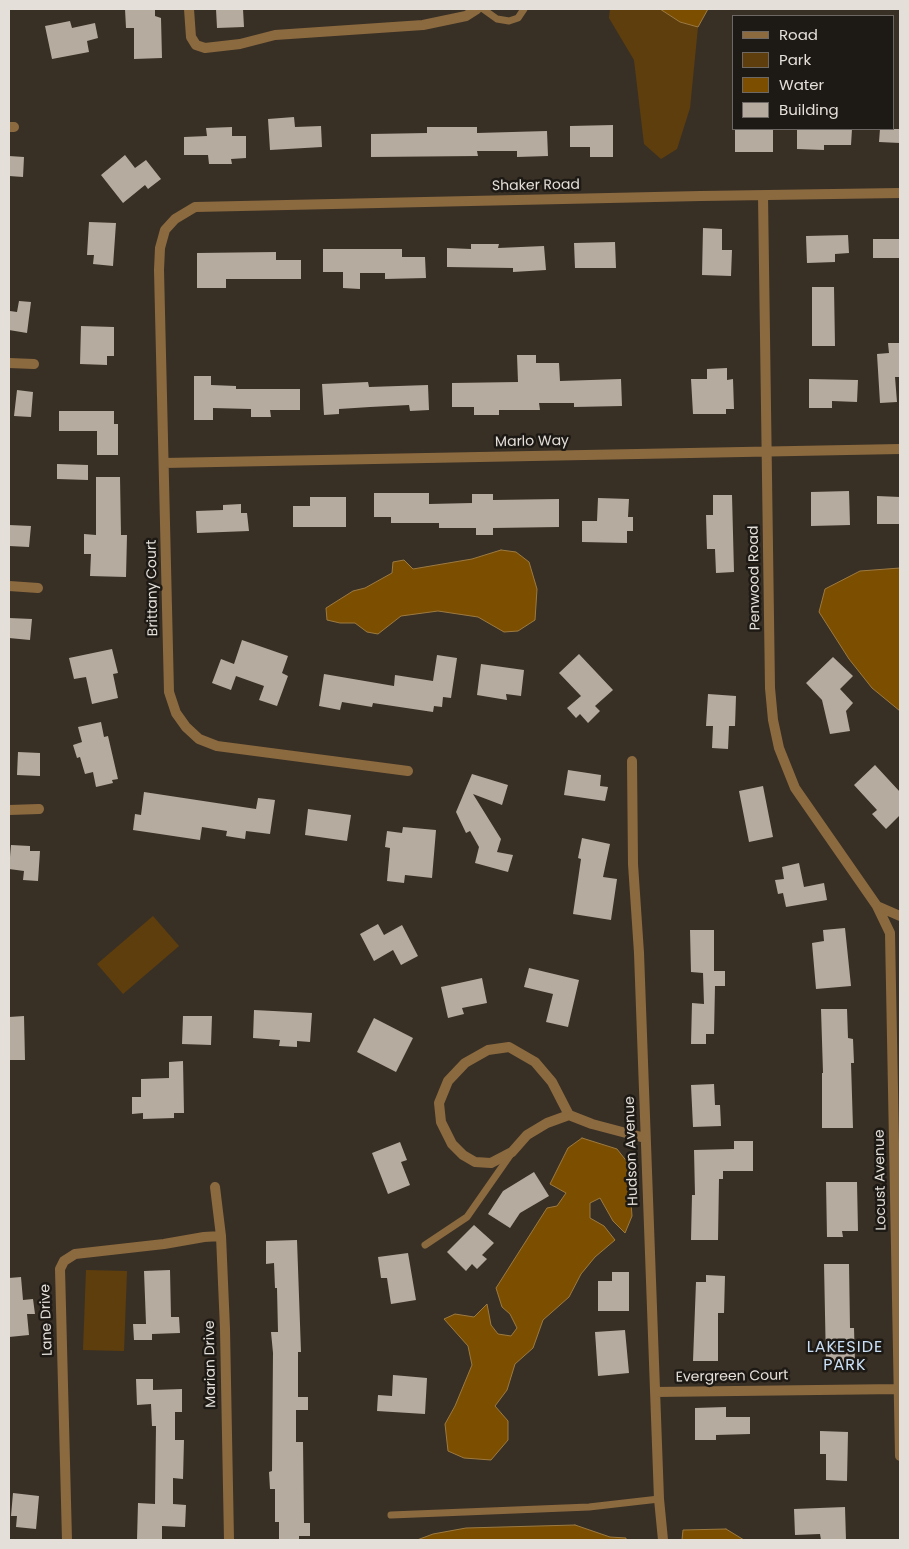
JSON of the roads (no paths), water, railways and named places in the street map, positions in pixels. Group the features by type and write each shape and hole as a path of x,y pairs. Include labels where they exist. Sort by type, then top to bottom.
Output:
{"street":[{"path":"189,9 191,37 196,45 205,48 240,44 275,35 423,25 466,16 477,9"},
{"name":"Shaker Road","path":"175,219 195,207 900,193"},
{"name":"Penwood Road","path":"763,196 770,688 773,720 780,748 795,788 877,906"},
{"name":"Brittany Court","path":"175,219 165,230 160,248 170,692 172,703 181,721 199,739 216,746 408,771"},
{"path":"9,363 34,364"},
{"name":"Marlo Way","path":"164,463 900,448"},
{"path":"9,586 38,588"},
{"name":"Hudson Avenue","path":"632,761 633,864 659,1499 663,1540"},
{"path":"9,810 39,808"},
{"path":"877,906 900,916"},
{"name":"Locust Avenue","path":"877,906 890,933 900,1456"},
{"path":"569,1115 552,1082 535,1062 508,1047 488,1050 465,1063 448,1081 439,1103 441,1122 452,1144 463,1155 475,1162 491,1163 512,1152 527,1136 547,1123 569,1115 592,1124 645,1138"},
{"name":"Marian Drive","path":"215,1187 221,1236 225,1329 230,1540"},
{"name":"Lane Drive","path":"68,1540 60,1269 64,1260 75,1254 221,1236"},
{"name":"Evergreen Court","path":"655,1392 899,1389"}],"lane":[{"path":"483,9 497,19 509,21 518,18 524,9"},
{"path":"424,1245 467,1217 512,1152"},
{"path":"391,1515 589,1508 659,1499"}],"water":[{"path":"660,9 708,9 698,27 680,22"},
{"path":"501,550 516,552 529,562 537,589 535,620 518,631 504,632 478,617 438,611 401,616 378,634 367,632 355,623 340,623 327,620 326,608 353,591 365,588 392,573 393,562 404,560 413,569 472,559"},
{"path":"900,568 900,711 872,688 849,659 819,612 825,589 860,571"},
{"path":"582,1138 617,1149 628,1163 632,1216 625,1233 613,1221 600,1198 590,1203 590,1218 604,1226 615,1240 595,1257 581,1274 569,1297 543,1320 533,1348 515,1364 507,1390 495,1406 508,1421 508,1440 491,1460 464,1458 448,1451 445,1424 455,1406 472,1365 468,1346 444,1319 455,1314 474,1317 487,1304 491,1325 498,1334 511,1336 517,1328 510,1314 502,1307 496,1288 547,1208 557,1206 566,1193 550,1184 568,1148"},
{"path":"575,1525 610,1537 626,1538 626,1540 417,1540 433,1534 466,1528"},
{"path":"726,1529 744,1540 682,1540 683,1530"}],"district":[{"name":"LAKESIDE PARK","path":"845,1357"}]}
